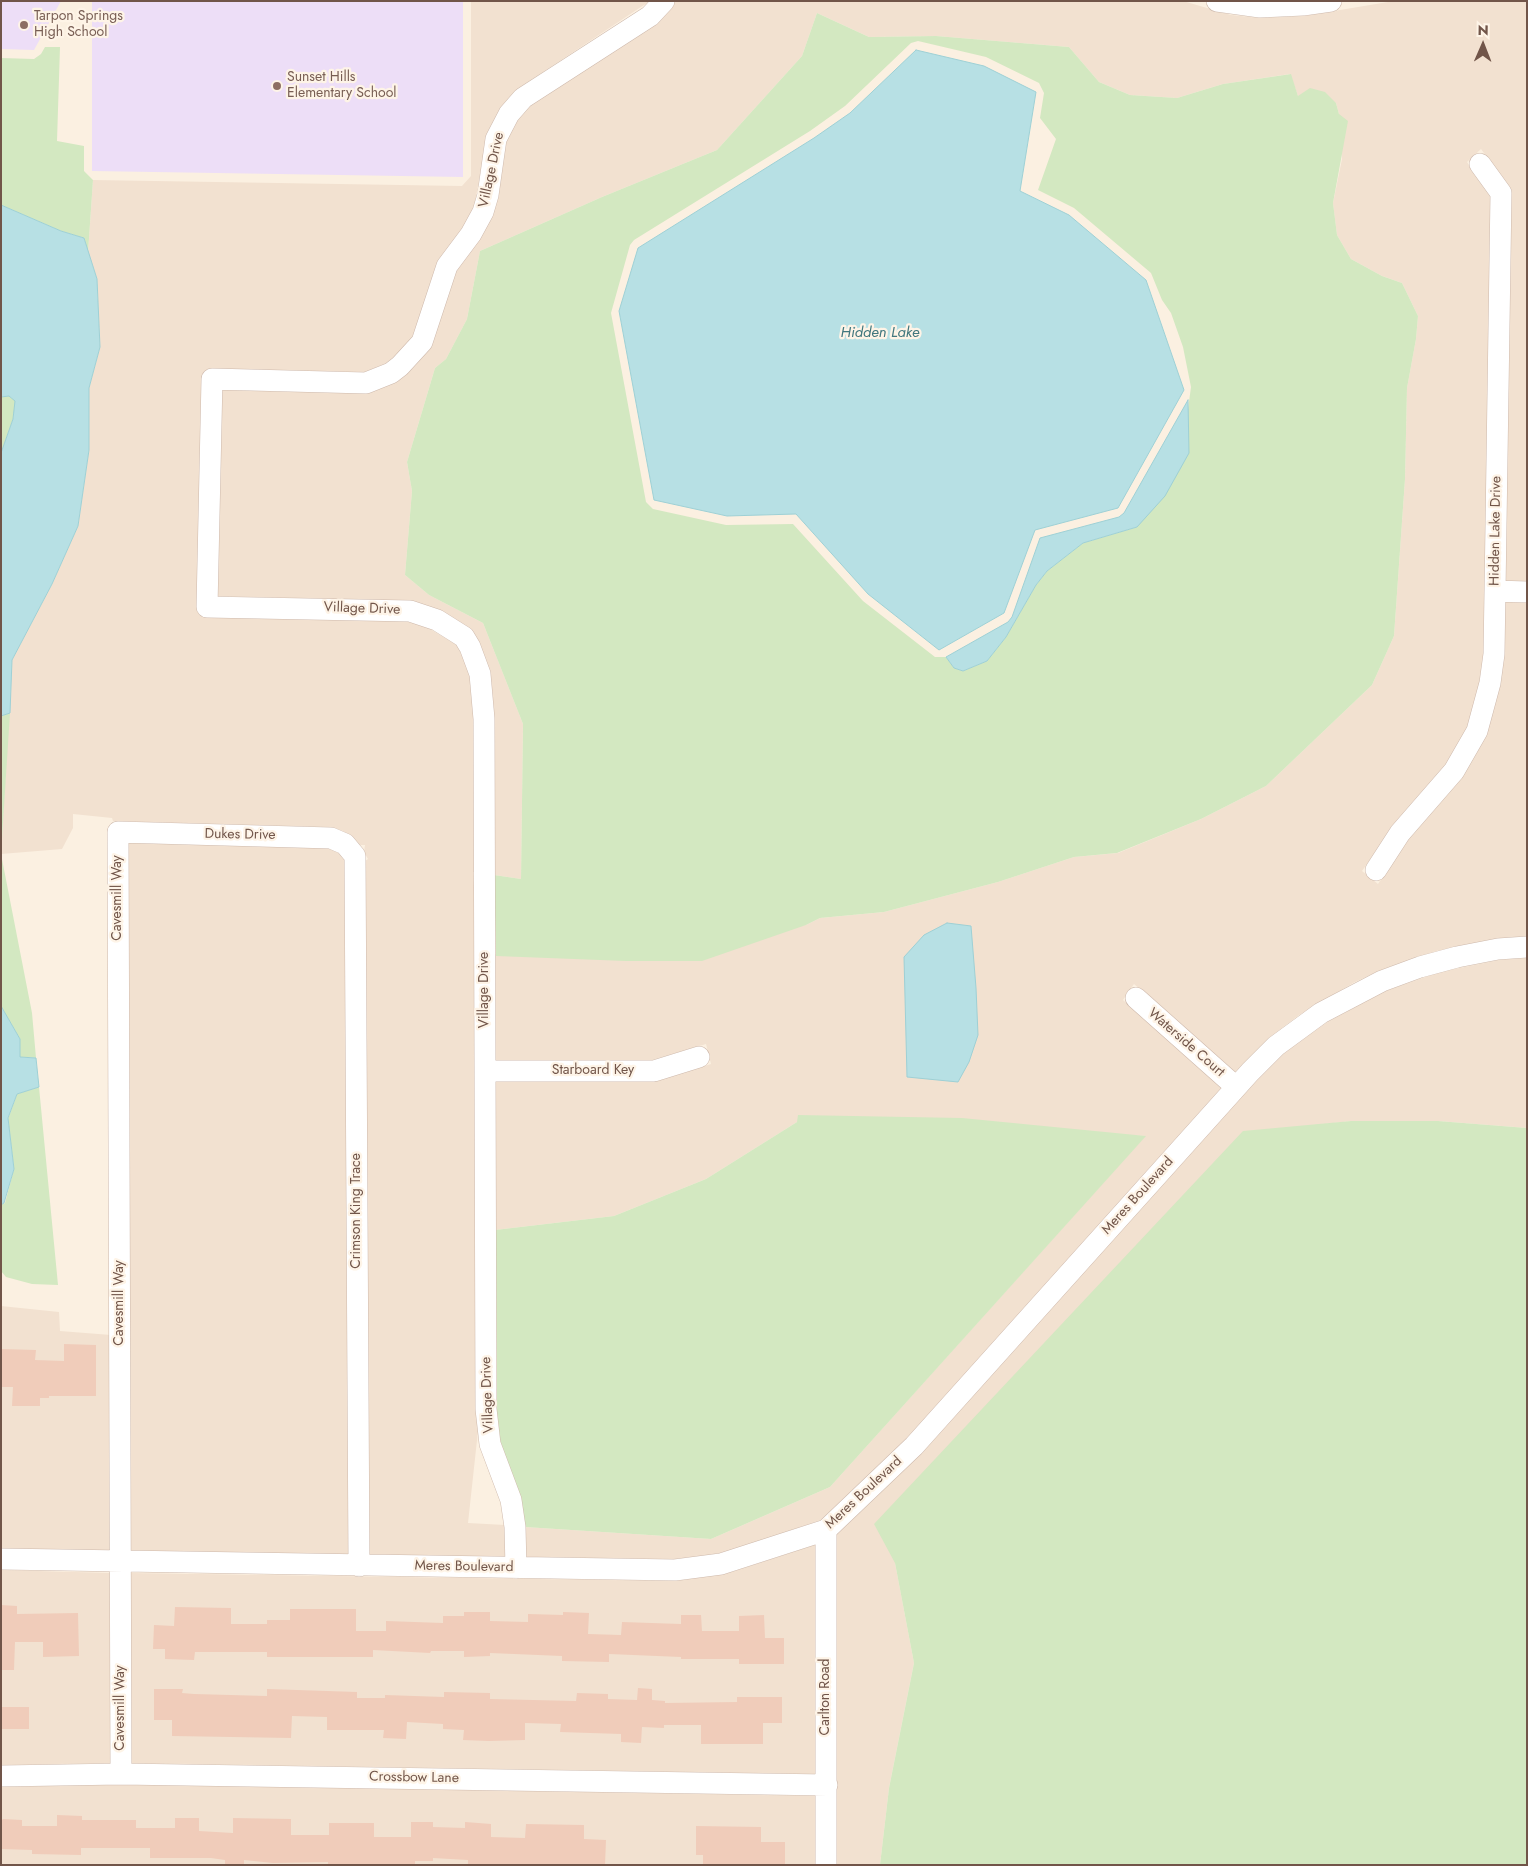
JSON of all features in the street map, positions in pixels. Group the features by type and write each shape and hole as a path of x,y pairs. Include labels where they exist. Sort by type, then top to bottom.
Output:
{"street":[{"name":"Village Drive","path":"516,1568 515,1528 511,1500 490,1444 486,1409 484,712 483,687 477,662 464,637 437,620 410,611 207,606 212,379 366,383 391,373 400,366 422,342 447,266 471,234 483,212 488,195 496,139 509,114 523,98 650,16 664,1"},
{"path":"1217,1 1260,7 1331,1"},
{"name":"Hidden Lake Drive","path":"1376,870 1400,833 1454,772 1477,732 1490,683 1494,654 1500,193 1480,164"},
{"path":"1495,591 1527,592"},
{"name":"Dukes Drive","path":"118,832 331,838 345,844 355,856"},
{"name":"Cavesmill Way","path":"118,832 122,1774"},
{"name":"Crimson King Trace","path":"355,856 359,1566"},
{"name":"Meres Boulevard","path":"1,1559 675,1570 733,1561 826,1530 914,1446 1236,1087 1263,1058 1290,1035 1315,1016 1357,992 1382,981 1438,962 1498,949 1527,947"},
{"name":"Waterside Court","path":"1136,998 1236,1087"},
{"name":"Starboard Key","path":"485,1071 654,1071 699,1057"},
{"name":"Carlton Road","path":"826,1530 826,1865"},
{"name":"Crossbow Lane","path":"1,1776 122,1774 826,1785"}],"shaded area":[{"name":"Tarpon Springs High School","path":"1,1 61,1 34,50 1,49"},
{"name":"Sunset Hills Elementary School","path":"92,1 463,1 463,177 92,171"},
{"path":"471,1 650,1 519,88 502,108 487,136 474,208 464,228 439,262 430,283 417,329 403,350 386,363 365,372 213,369 198,606 408,622 423,625 457,645 468,666 473,688 478,1431 468,1523 505,1525 506,1557 369,1556 365,861 368,859 364,852 365,845 360,845 343,831 332,827 113,821 112,818 73,814 73,828 62,849 1,854 12,660 52,584 78,526 89,450 89,388 100,347 97,279 88,253 93,180 462,186 471,176"},
{"path":"674,1 1183,1 1231,15 1260,18 1304,16 1394,1 1527,1 1527,581 1505,581 1508,186 1481,149 1467,162 1491,197 1484,653 1481,681 1468,727 1447,765 1393,826 1362,871 1378,884 1407,840 1461,779 1504,602 1527,603 1527,936 1497,939 1436,951 1378,971 1353,983 1299,1015 1270,1037 1235,1072 1134,984 1123,1000 1222,1088 907,1439 823,1519 731,1551 704,1556 675,1559 525,1557 525,1527 711,1539 830,1487 1145,1136 797,1122 706,1179 614,1216 495,1230 495,1082 654,1082 711,1064 706,1044 652,1060 495,1061 494,954 806,925 820,918 884,912 998,882 1074,857 1118,853 1201,819 1266,786 1372,685 1394,636 1405,479 1407,388 1418,316 1402,283 1382,276 1351,259 1337,235 1333,203 1342,159 1339,114 1336,103 1298,96 1290,74 1223,84 1177,98 1130,95 1099,82 1069,47 936,36 869,37 817,13 802,56 717,150 602,197 480,251 467,319 446,359 435,368 407,462 412,491 405,575 429,595 483,623 523,724 521,879 494,875 492,686 485,657 469,628 440,610 412,601 217,596 221,390 369,393 396,382 415,366 429,349 448,290 507,136 517,121 529,106 668,12"},
{"path":"128,843 329,848 345,857 350,1555 131,1552"},
{"path":"1527,958 1527,1128 1438,1121 1351,1121 1308,1126 895,1563 914,1663 889,1788 880,1865 836,1865 836,1535 920,1454 1237,1101 1282,1054 1326,1023 1385,991 1440,972 1499,960"},
{"path":"1,1306 59,1312 60,1331 111,1335 112,1551 1,1549"},
{"path":"817,1544 817,1774 131,1763 131,1573 676,1581 735,1571"},
{"path":"1,1570 112,1573 112,1763 1,1765"},
{"path":"122,1784 817,1796 817,1865 1,1865 1,1787"}],"green space":[{"path":"817,13 869,37 936,36 1069,47 1099,82 1130,95 1177,98 1223,84 1291,74 1298,96 1310,88 1325,92 1336,103 1339,114 1348,121 1333,203 1337,235 1351,259 1382,276 1402,283 1418,316 1407,388 1405,479 1394,636 1372,685 1266,786 1201,819 1117,853 1074,857 998,882 884,912 820,918 806,925 702,961 626,961 496,956 494,875 521,879 523,724 483,623 429,595 405,575 412,491 407,462 435,368 446,359 467,319 480,251 602,197 717,150 802,56","holes":["918,41 986,57 1039,83 1044,93 1040,118 1056,139 1038,190 1074,208 1151,273 1162,300 1171,313 1183,347 1191,387 1188,409 1137,527 1083,543 1047,571 1036,585 1006,637 987,661 963,671 954,668 946,657 935,657 863,601 793,524 726,525 653,509 646,502 611,313 630,245 634,240 810,131 845,106 911,43"]},
{"path":"45,47 60,47 57,141 84,146 84,171 93,180 88,253 84,238 61,231 1,205 1,58 34,59 41,54"},
{"path":"9,396 16,401 13,419 1,453 1,397"},
{"path":"10,713 1,854 1,716"},
{"path":"1,854 32,1013 36,1058 20,1057 20,1039 1,1006"},
{"path":"39,1087 58,1285 32,1284 6,1277 1,1271 1,1205 5,1203 14,1169 8,1119 17,1094"},
{"path":"798,1115 962,1118 1146,1136 830,1487 711,1539 525,1527 518,1489 503,1452 497,1427 495,1230 614,1216 706,1179 797,1122"},
{"path":"1351,1121 1438,1121 1527,1128 1527,1865 880,1865 889,1788 914,1663 895,1563 874,1524 1243,1131"}],"water":[{"name":"Hidden Lake","path":"916,50 984,66 1036,92 1020,191 1069,215 1146,280 1184,390 1118,508 1035,530 1004,613 939,650 868,594 796,514 727,516 654,500 619,311 638,248 814,138 850,113"},
{"path":"1,205 61,231 84,238 97,279 100,347 89,388 89,450 78,526 52,584 12,660 10,713 1,716 1,453 13,419 15,401 9,396 1,397"},
{"path":"1188,400 1189,453 1165,496 1137,527 1083,543 1047,571 1036,585 1006,637 987,661 963,671 954,668 946,657 1008,622 1012,617 1040,538 1119,517 1124,513"},
{"path":"947,923 971,926 976,988 978,1035 969,1062 958,1082 907,1077 904,957 924,935"},
{"path":"1,1006 20,1039 20,1057 36,1058 39,1087 17,1094 8,1118 14,1169 4,1203 1,1205"}],"building":[{"path":"64,1344 96,1345 96,1396 49,1396 49,1398 40,1398 40,1406 12,1406 13,1387 1,1387 1,1349 36,1350 35,1360 64,1361"},
{"path":"1,1605 17,1606 17,1614 78,1613 79,1656 43,1657 43,1642 15,1642 14,1670 1,1670"},
{"path":"175,1607 231,1608 231,1624 267,1624 267,1620 290,1620 290,1609 356,1609 356,1631 386,1631 386,1621 443,1623 443,1616 464,1616 464,1612 490,1612 490,1621 528,1622 528,1614 563,1615 563,1612 589,1613 588,1634 621,1635 622,1622 681,1624 681,1615 701,1615 702,1631 739,1631 739,1616 764,1615 765,1638 784,1638 784,1664 739,1664 739,1659 681,1659 681,1657 609,1654 609,1662 562,1661 562,1656 490,1653 490,1656 464,1657 464,1651 431,1651 430,1653 373,1650 373,1657 267,1657 267,1652 195,1652 194,1660 165,1659 165,1649 153,1649 154,1625 174,1626"},
{"path":"638,1688 652,1689 652,1700 665,1701 665,1703 737,1702 737,1697 782,1697 782,1723 763,1723 763,1744 701,1744 701,1725 664,1725 664,1728 642,1727 641,1743 621,1742 621,1734 560,1732 561,1724 525,1723 525,1740 489,1741 463,1740 464,1730 443,1729 443,1724 407,1722 406,1739 383,1738 384,1730 327,1730 327,1717 292,1716 291,1738 172,1736 172,1720 154,1720 154,1689 183,1689 182,1693 194,1694 267,1696 267,1689 357,1692 357,1698 385,1698 385,1695 444,1697 444,1692 490,1693 490,1699 576,1701 577,1693 608,1694 608,1699 637,1700"},
{"path":"1,1707 29,1707 29,1729 1,1729"},
{"path":"57,1815 82,1816 82,1820 136,1820 136,1828 175,1828 175,1818 199,1818 199,1831 233,1833 233,1818 291,1819 291,1835 329,1835 329,1823 374,1823 374,1837 411,1837 411,1822 433,1822 433,1827 465,1828 465,1822 491,1824 491,1837 525,1838 526,1824 584,1825 584,1839 606,1840 605,1865 468,1865 468,1860 433,1858 433,1861 415,1861 415,1865 328,1865 328,1862 273,1863 244,1860 244,1865 225,1865 225,1860 211,1858 150,1858 150,1848 81,1848 81,1855 32,1854 32,1850 1,1849 1,1821 3,1819 22,1820 22,1826 57,1826"},
{"path":"696,1826 761,1827 761,1842 785,1842 785,1865 703,1865 703,1855 696,1855"}],"place":[{"name":"Tarpon Springs High School","path":"24,25"},
{"name":"Sunset Hills Elementary School","path":"277,86"}]}
